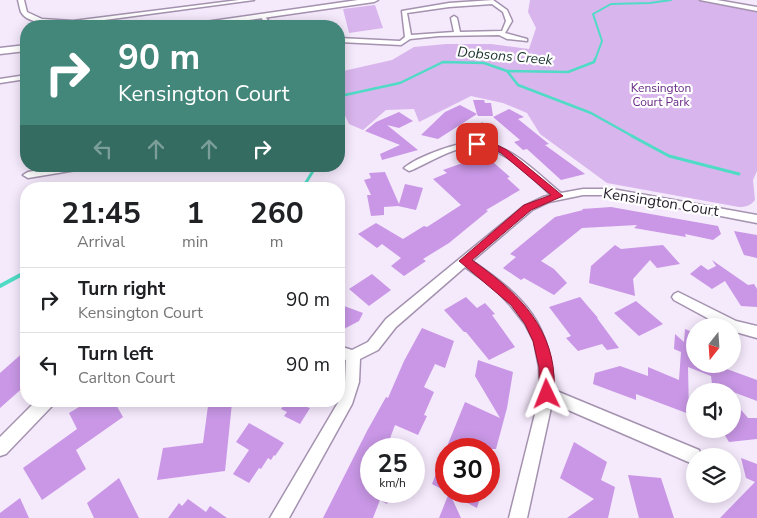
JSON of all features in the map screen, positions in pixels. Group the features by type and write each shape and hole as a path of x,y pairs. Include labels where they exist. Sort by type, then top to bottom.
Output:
{"main road":[{"path":"234,20 374,0"},
{"path":"704,0 757,9"},
{"path":"0,51 20,49"}],"street":[{"path":"21,0 24,13 33,19 39,20"},
{"path":"96,20 251,0"},
{"path":"345,40 401,43 408,38 457,33 500,33 504,32 509,21 503,9 491,0 405,11 403,14 408,38"},
{"path":"262,16 265,20"},
{"path":"454,18 457,33"},
{"path":"500,33 507,37 525,40"},
{"path":"0,81 20,78"},
{"path":"484,144 485,126"},
{"path":"409,168 465,146 484,144 504,152 558,196"},
{"path":"28,175 46,172"},
{"name":"Kensington Court","path":"353,356 372,346 391,322 528,208 558,196 583,192 612,192 757,219"},
{"path":"464,261 497,284 529,320 540,340 546,367 547,394 518,518"},
{"path":"678,297 733,326 757,332"},
{"path":"345,354 353,356 352,382 345,402"},
{"path":"547,394 686,453"},
{"path":"0,448 41,407"},
{"path":"279,518 342,407"}],"green space":[{"name":"Kensington Court Park","path":"530,0 698,0 757,10 757,171 753,180 755,200 748,206 739,207 607,183 540,134 527,113 503,103 471,96 419,122 414,109 386,110 363,130 349,124 345,116 345,71 392,60 414,47 446,44 491,44 529,49 536,28 528,12"},
{"path":"375,5 383,28 349,33 343,9"}],"building":[{"path":"473,100 484,100 485,103 491,103 493,116 478,116"},
{"path":"460,105 477,114 438,139 421,135 445,112"},
{"path":"509,109 524,117 518,119 549,144 545,145 585,174 561,180 527,149 523,150 514,142 520,140 493,117"},
{"path":"399,112 413,121 399,128 387,125 418,150 382,160 380,154 400,145 365,131 376,122"},
{"path":"485,155 510,177 507,178 520,190 486,210 488,211 449,243 423,259 426,261 404,276 391,266 401,258 382,244 377,248 358,234 376,223 403,239 424,226 427,227 461,205 433,179 447,173 443,170"},
{"path":"385,172 399,204 405,184 423,188 416,210 398,206 384,207 384,215 371,216 367,195 371,195 364,180 371,178 369,173"},
{"path":"611,207 718,226 721,234 713,240 685,234 686,237 634,228 637,225 582,228 541,261 554,269 567,283 554,295 524,278 521,280 503,268 516,257 510,254 555,217 582,209"},
{"path":"734,231 757,235 757,258 744,255"},
{"path":"615,245 621,249 663,245 680,264 657,268 650,260 633,279 635,296 589,283 591,266"},
{"path":"712,260 748,285 754,284 757,289 757,307 741,306 725,281 712,289 690,274 701,265 708,270 716,266"},
{"path":"372,274 391,290 369,306 349,289"},
{"path":"466,297 477,308 485,303 495,314 492,315 515,347 489,360 466,332 444,310"},
{"path":"580,297 598,318 619,348 607,350 602,344 578,351 566,338 571,336 549,307"},
{"path":"636,301 663,324 639,336 614,313"},
{"path":"345,306 363,313 359,321 345,328"},
{"path":"422,328 454,341 445,368 435,364 424,387 434,392 424,415 427,416 418,435 395,425 390,438 363,438 386,397 388,398 404,361"},
{"path":"685,329 686,373 688,373 688,383 686,383 686,413 636,394 636,400 593,384 595,373 620,366 648,376 648,367 679,380 681,352 674,349 675,334 684,342"},
{"path":"20,355 20,390 0,408 0,373"},
{"path":"478,360 513,372 507,408 499,438 450,438 465,402 500,418 475,376"},
{"path":"703,373 738,373 757,380 757,401 741,395 741,383 712,383 711,376"},
{"path":"79,407 117,407 123,417 76,450 86,469 42,500 23,468 77,429 69,413"},
{"path":"208,407 232,407 225,471 157,480 163,448 203,443"},
{"path":"282,407 310,408 300,424 284,416 287,412 281,409"},
{"path":"741,410 748,418 757,418 757,439 729,442 727,438 741,438"},
{"path":"249,423 284,443 271,460 268,458 261,469 259,468 249,483 233,474 249,450 236,442"},
{"path":"574,442 607,462 601,480 615,487 608,518 567,518 594,499 560,478"},
{"path":"360,445 360,503 379,503 373,518 323,518"},
{"path":"741,458 757,464 757,518 720,518 735,503 741,503 741,496 755,482 746,478"},
{"path":"628,475 661,478 674,518 639,518"},
{"path":"119,478 139,518 94,518 87,503"},
{"path":"20,498 29,518 0,518 0,513"},
{"path":"188,499 206,512 210,506 227,518 168,518 179,503 182,506"},
{"path":"445,503 454,503 461,518 439,518"},
{"path":"467,503 478,503 477,508"}],"waterway":[{"name":"Dobsons Creek","path":"595,60 602,41 593,14 611,4 650,3 671,0"},
{"name":"Dobsons Creek","path":"507,71 568,72 594,62 595,59"},
{"name":"Dobsons Creek","path":"345,95 400,83 443,62 484,63 507,71"},
{"path":"507,71 518,85 591,113 634,137"},
{"path":"632,136 669,156 739,174"},
{"name":"Dobsons Creek","path":"306,182 312,172"},
{"name":"Dobsons Creek","path":"0,286 20,275"}],"route":[{"path":"477,144 498,148 558,196 536,203 528,208 464,261 497,284 529,320 540,340 546,367 547,394"}]}
